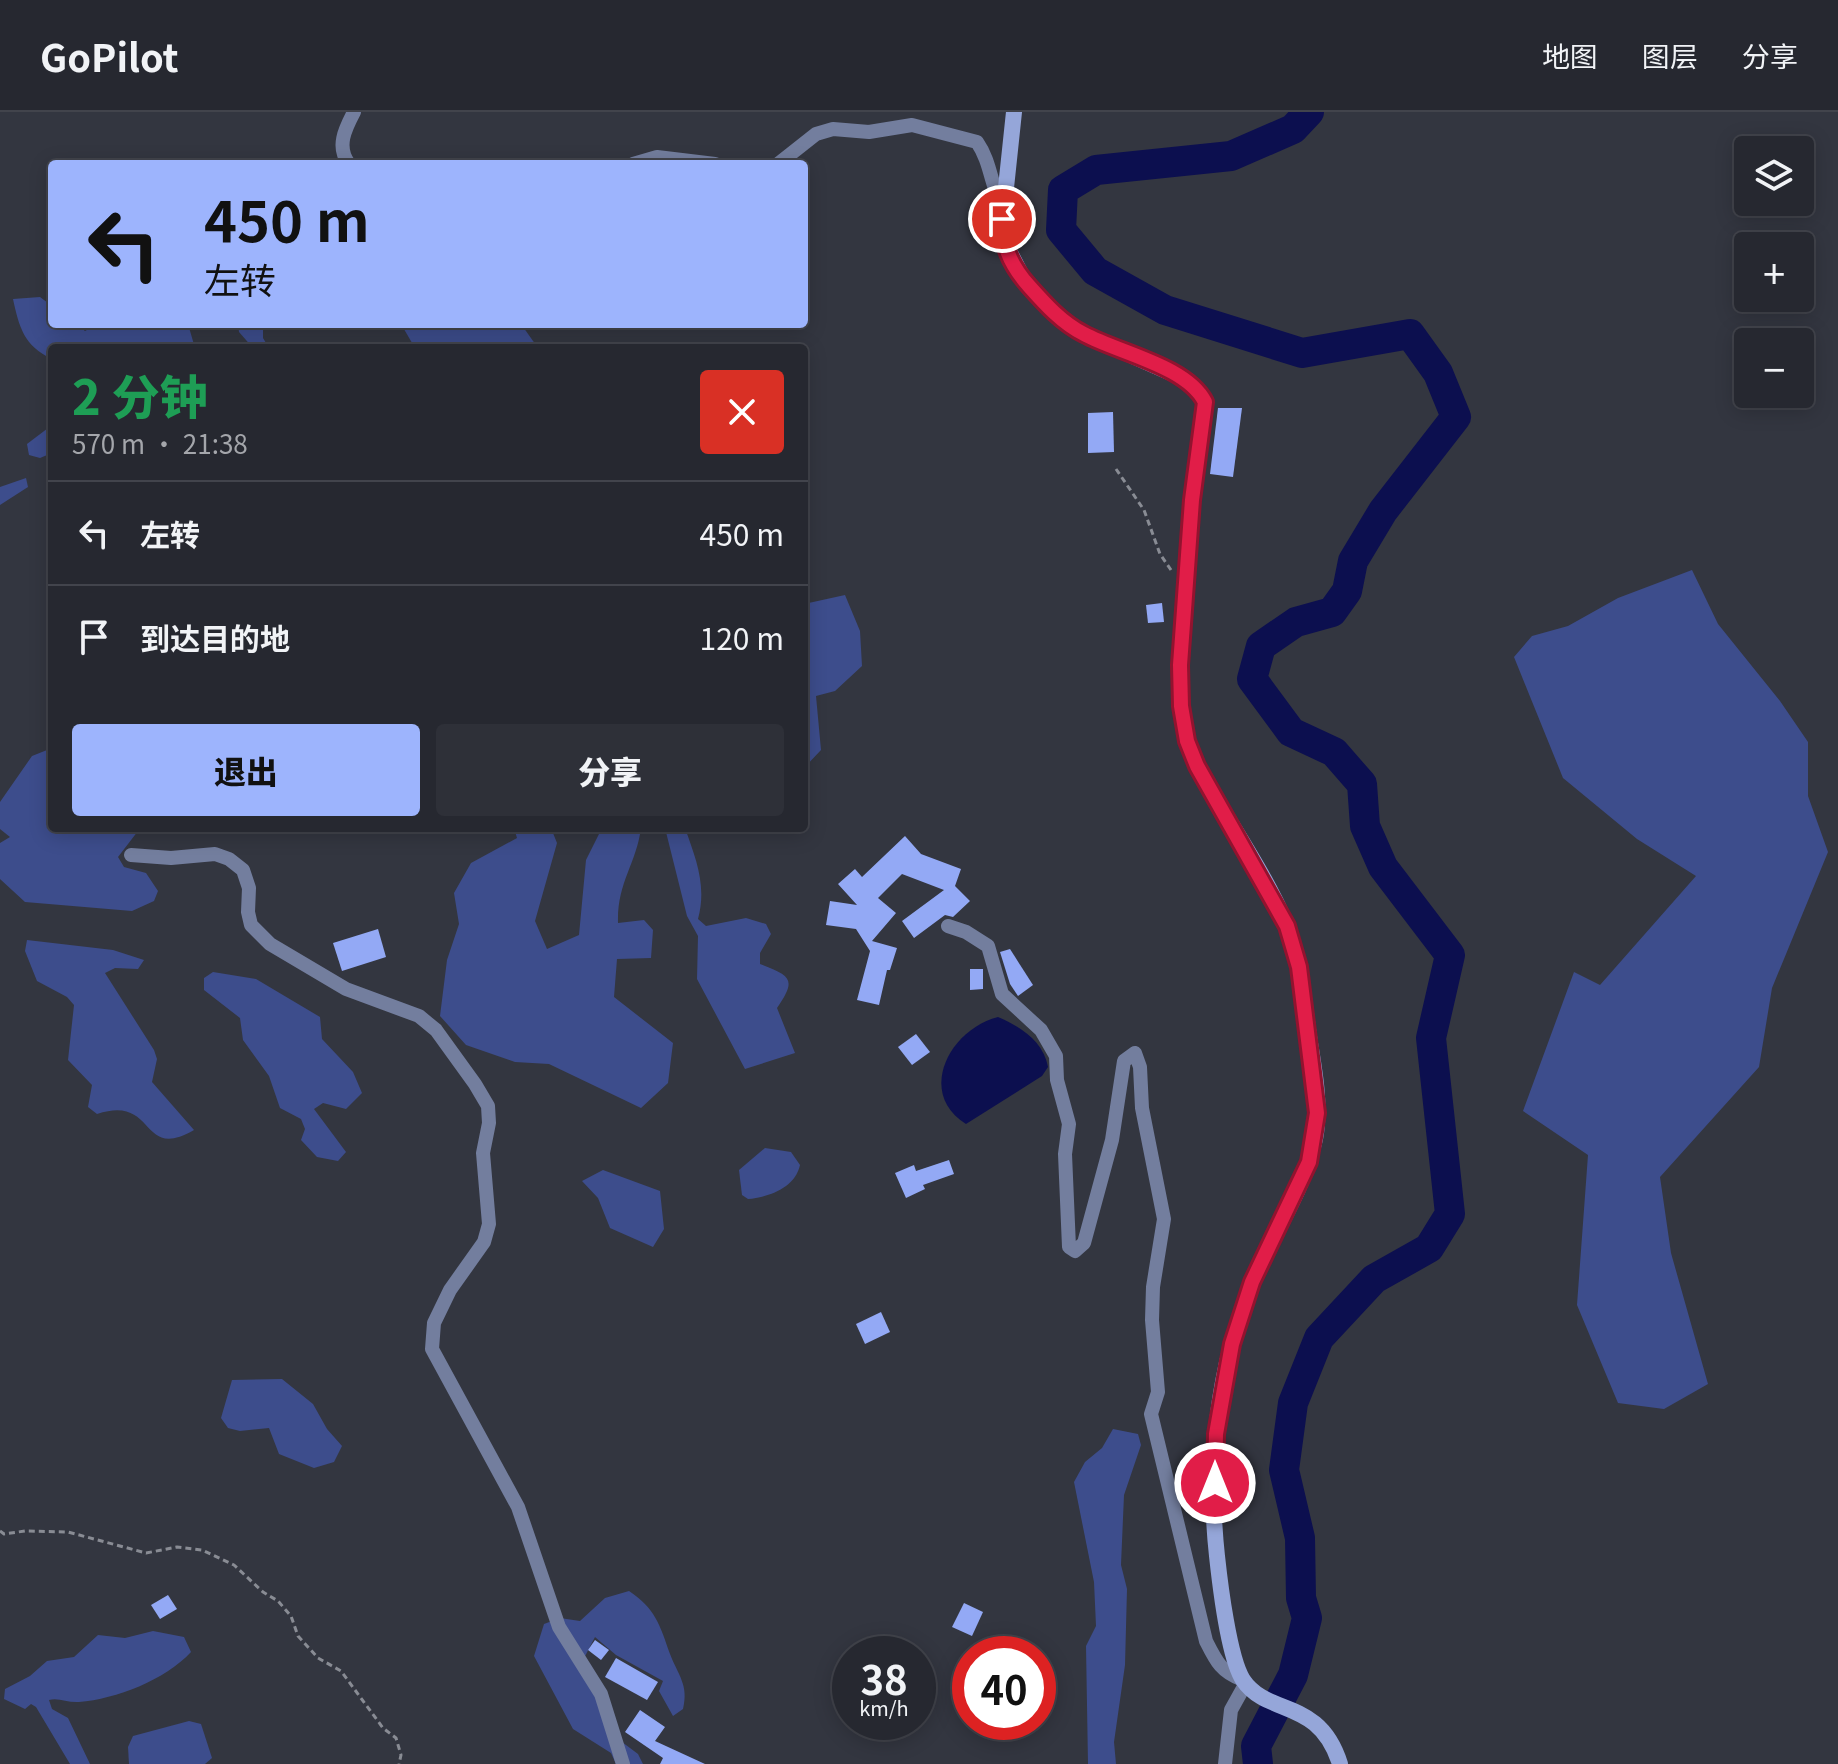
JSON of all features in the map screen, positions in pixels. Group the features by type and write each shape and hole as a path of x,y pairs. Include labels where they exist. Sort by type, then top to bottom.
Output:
{"street":[{"path":"347,160 341,149 342,141 354,112"},
{"path":"1014,112 1001,235 1023,278 1051,310 1083,334 1189,381 1205,402 1192,500 1188,590 1180,665 1181,706 1187,741 1204,778 1287,926 1299,967 1316,1077 1316,1136 1309,1162 1252,1282 1232,1344 1219,1406 1216,1434 1217,1555 1230,1633 1245,1681 1231,1710 1225,1764"},
{"path":"783,160 822,130 869,132 912,125 941,130 977,142 988,162 990,181 1003,209"},
{"path":"647,160 657,157 682,160"},
{"path":"131,855 171,858 215,854 229,859 243,870 251,925 270,944 355,993 419,1016 436,1030 488,1106 489,1123 483,1153 489,1224 484,1242 450,1290 434,1323 432,1349 518,1507 559,1627 601,1694 623,1764"},
{"path":"948,926 966,932 988,946 1002,994 1041,1030 1056,1056 1057,1080 1069,1124 1065,1154 1069,1247 1075,1251 1084,1243 1112,1140 1124,1061 1135,1053 1140,1067 1142,1108 1164,1219 1153,1287 1152,1320 1158,1392 1151,1414 1206,1641 1218,1665 1227,1674 1245,1681 1263,1696 1298,1711 1325,1733 1340,1764"}],"path":[{"path":"1116,469 1144,510 1160,554 1188,590"},
{"path":"0,1531 4,1534 68,1532 146,1553 177,1547 202,1550 234,1565 263,1592 278,1601 291,1616 298,1636 318,1658 341,1671 383,1728 396,1738 401,1755 399,1764"}],"shaded area":[{"path":"40,297 48,303 48,328 81,328 85,331 91,328 189,328 194,344 48,344 48,357 24,335 13,299"},
{"path":"238,328 263,328 267,344 250,344"},
{"path":"403,328 524,328 535,344 413,344"},
{"path":"48,428 48,455 40,458 29,455 27,444"},
{"path":"26,478 28,487 0,505 0,487"},
{"path":"1692,570 1718,624 1780,701 1808,742 1808,796 1828,852 1772,988 1759,1067 1660,1177 1671,1253 1708,1384 1664,1409 1618,1403 1577,1305 1588,1155 1523,1111 1574,972 1600,985 1696,876 1637,839 1563,778 1514,657 1532,636 1568,626 1618,598"},
{"path":"845,595 860,631 862,666 835,691 816,696 821,750 808,764 808,603"},
{"path":"48,750 48,832 137,832 118,857 124,867 146,873 158,891 154,901 132,911 25,902 0,879 0,843 10,837 0,829 0,802 32,756"},
{"path":"515,832 553,832 557,843 535,921 547,949 579,935 586,860 600,832 640,832 620,896 618,923 644,920 653,930 651,958 617,959 614,997 673,1043 668,1083 641,1108 549,1064 515,1062 466,1045 440,1016 447,960 459,924 454,893 471,863 517,838"},
{"path":"666,832 686,832 701,884 698,919 706,926 746,918 766,924 771,934 760,953 760,964 779,972 788,980 787,991 777,1008 795,1053 745,1069 697,979 698,936 687,916"},
{"path":"27,940 113,950 144,960 138,969 115,968 105,973 154,1050 157,1059 152,1082 194,1130 177,1138 164,1138 130,1113 116,1110 97,1114 88,1107 92,1085 68,1060 74,1005 67,997 37,981 25,951"},
{"path":"213,972 256,979 320,1017 322,1039 353,1072 362,1093 346,1109 323,1103 314,1109 346,1152 338,1161 317,1157 301,1140 305,1129 301,1119 280,1108 269,1076 243,1040 240,1018 204,990 204,978"},
{"path":"998,1017 1015,1025 1036,1042 1048,1067 1042,1076 966,1124 951,1111 943,1096 941,1080 945,1064 965,1035 980,1024"},
{"path":"765,1148 791,1152 800,1165 793,1180 780,1190 748,1199 742,1195 739,1170"},
{"path":"603,1170 660,1191 664,1229 653,1247 610,1228 598,1198 582,1181"},
{"path":"282,1379 313,1404 327,1429 342,1446 334,1462 314,1468 279,1454 269,1428 240,1431 228,1428 221,1418 232,1380"},
{"path":"1113,1429 1138,1434 1141,1445 1124,1495 1121,1565 1127,1589 1125,1665 1114,1742 1116,1764 1088,1764 1086,1646 1096,1626 1094,1582 1074,1482 1085,1462 1102,1448"},
{"path":"629,1591 651,1611 659,1626 684,1687 683,1709 673,1716 659,1691 663,1681 616,1655 595,1637 582,1662 622,1742 638,1754 643,1764 616,1764 611,1753 573,1729 534,1656 544,1624 560,1618 580,1621 605,1598"},
{"path":"153,1631 184,1637 191,1652 168,1671 124,1692 79,1702 49,1700 52,1709 68,1718 90,1764 70,1764 36,1707 31,1704 25,1709 4,1699 5,1689 30,1676 47,1661 74,1657 98,1635 125,1638"},
{"path":"189,1721 201,1724 212,1758 205,1764 129,1764 128,1747 133,1736"}],"building":[{"path":"1218,408 1242,408 1233,477 1210,474"},
{"path":"1113,412 1114,452 1088,453 1088,413"},
{"path":"1162,603 1164,622 1148,623 1146,605"},
{"path":"905,836 921,854 961,869 955,886 970,901 953,917 945,915 914,938 902,921 944,890 902,874 878,898 896,913 872,941 897,948 890,970 887,970 879,1005 857,1000 870,951 856,929 826,925 830,901 857,905 838,884 855,869 862,877"},
{"path":"378,929 386,957 342,971 333,943"},
{"path":"1010,949 1033,985 1018,996 1010,984 1000,952"},
{"path":"970,969 983,969 983,989 970,990"},
{"path":"916,1034 930,1052 912,1065 898,1047"},
{"path":"949,1160 954,1174 923,1185 925,1189 906,1198 895,1173 914,1165 916,1171"},
{"path":"881,1312 890,1332 865,1344 856,1324"},
{"path":"168,1595 177,1609 160,1619 151,1605"},
{"path":"964,1603 983,1612 972,1636 952,1627"},
{"path":"595,1640 609,1650 601,1660 588,1650"},
{"path":"616,1658 658,1682 647,1700 605,1677"},
{"path":"640,1710 665,1727 655,1741 705,1764 660,1764 663,1758 625,1732"}],"waterway":[{"path":"1258,1764 1256,1746 1293,1675 1307,1618 1301,1598 1300,1538 1284,1470 1293,1403 1319,1338 1374,1279 1429,1248 1450,1214 1431,1038 1450,955 1383,867 1365,826 1362,784 1334,752 1291,732 1252,679 1261,646 1296,622 1332,612 1347,591 1353,561 1383,511 1456,417 1438,373 1410,334 1302,353 1165,310 1095,271 1061,230 1063,190 1096,170 1231,156 1293,129 1309,112"}],"route":[{"path":"1002,219 1001,235 1006,250 1023,278 1051,310 1083,334 1189,381 1200,391 1205,402 1205,421 1192,500 1189,575 1180,665 1181,706 1187,741 1197,766 1269,888 1287,926 1299,967 1316,1077 1317,1113 1316,1136 1309,1162 1252,1282 1232,1344 1221,1391 1215,1483"}]}
